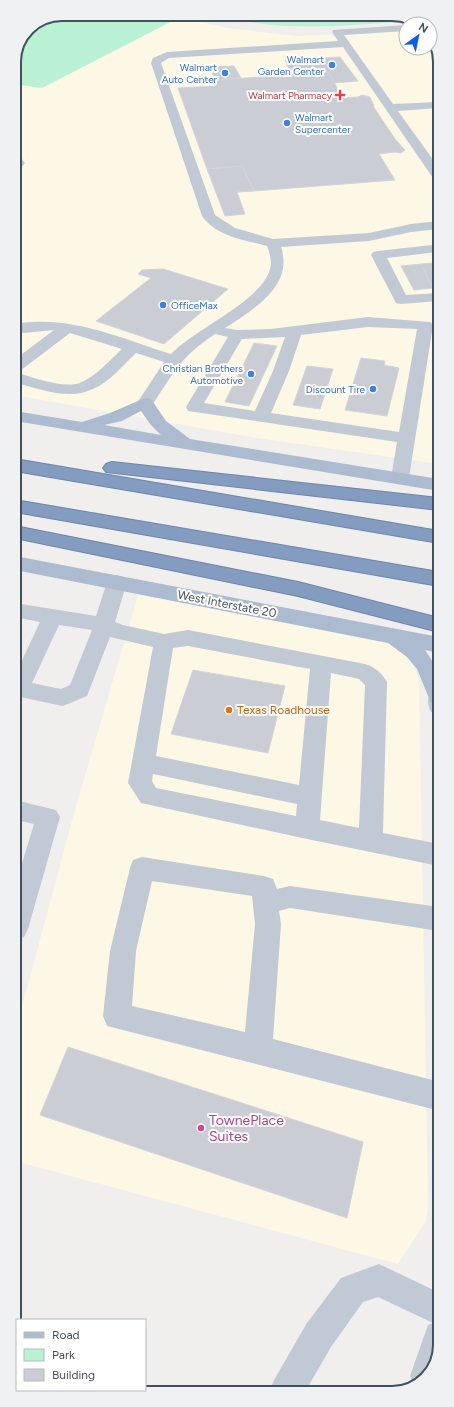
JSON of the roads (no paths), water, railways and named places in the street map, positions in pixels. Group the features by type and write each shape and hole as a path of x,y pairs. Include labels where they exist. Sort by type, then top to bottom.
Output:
{"highway":[{"path":"21,455 175,475 433,503"},
{"path":"21,466 433,536"},
{"path":"21,507 433,577"},
{"path":"21,533 298,589 433,623"}],"main road":[{"path":"78,426 116,417 145,403 156,422 169,433 188,444"},
{"path":"21,417 433,484"},
{"name":"West Interstate 20","path":"21,564 433,644"},
{"path":"389,635 419,655 426,665 433,682"}],"street":[{"path":"342,39 398,29"},
{"path":"398,38 342,39 177,54 162,57 157,60 156,64 209,216 214,223 235,233 273,243 369,237 411,228 433,226"},
{"path":"342,39 433,170"},
{"path":"390,108 433,105"},
{"path":"399,122 415,121"},
{"path":"424,157 433,156"},
{"path":"411,228 433,247"},
{"path":"145,403 156,384 175,360 193,342 256,299 268,287 277,270 278,262 273,243"},
{"path":"433,249 378,255 401,300 433,297"},
{"path":"211,329 237,335 295,331 368,322 425,325 400,478"},
{"path":"21,327 50,324 68,327 134,346 175,360"},
{"path":"21,363 68,327"},
{"path":"261,417 281,371 295,331"},
{"path":"237,335 194,407 407,438"},
{"path":"21,379 47,386 74,389 87,386 134,346"},
{"path":"21,690 63,698 79,690 104,624 117,582"},
{"path":"21,611 104,624 118,632 164,642 188,638 365,672 376,682 371,842"},
{"path":"21,681 54,616"},
{"path":"164,642 140,783 149,796 433,854"},
{"path":"307,829 321,664"},
{"path":"144,763 310,797"},
{"path":"21,811 48,817 21,909"},
{"path":"258,1049 268,924 264,887 142,868 123,951 117,1016 258,1049 433,1095"},
{"path":"266,903 290,897 433,918"},
{"path":"289,1386 318,1335 352,1289 379,1280 433,1307"}],"place":[{"name":"Walmart Garden Center","path":"332,65"},
{"name":"Walmart Auto Center","path":"225,73"},
{"name":"Walmart Pharmacy","path":"340,95"},
{"name":"Walmart Supercenter","path":"287,123"},
{"name":"OfficeMax","path":"163,305"},
{"name":"Christian Brothers Automotive","path":"251,374"},
{"name":"Discount Tire","path":"373,389"},
{"name":"Texas Roadhouse","path":"229,710"},
{"name":"TownePlace Suites","path":"201,1128"}]}
